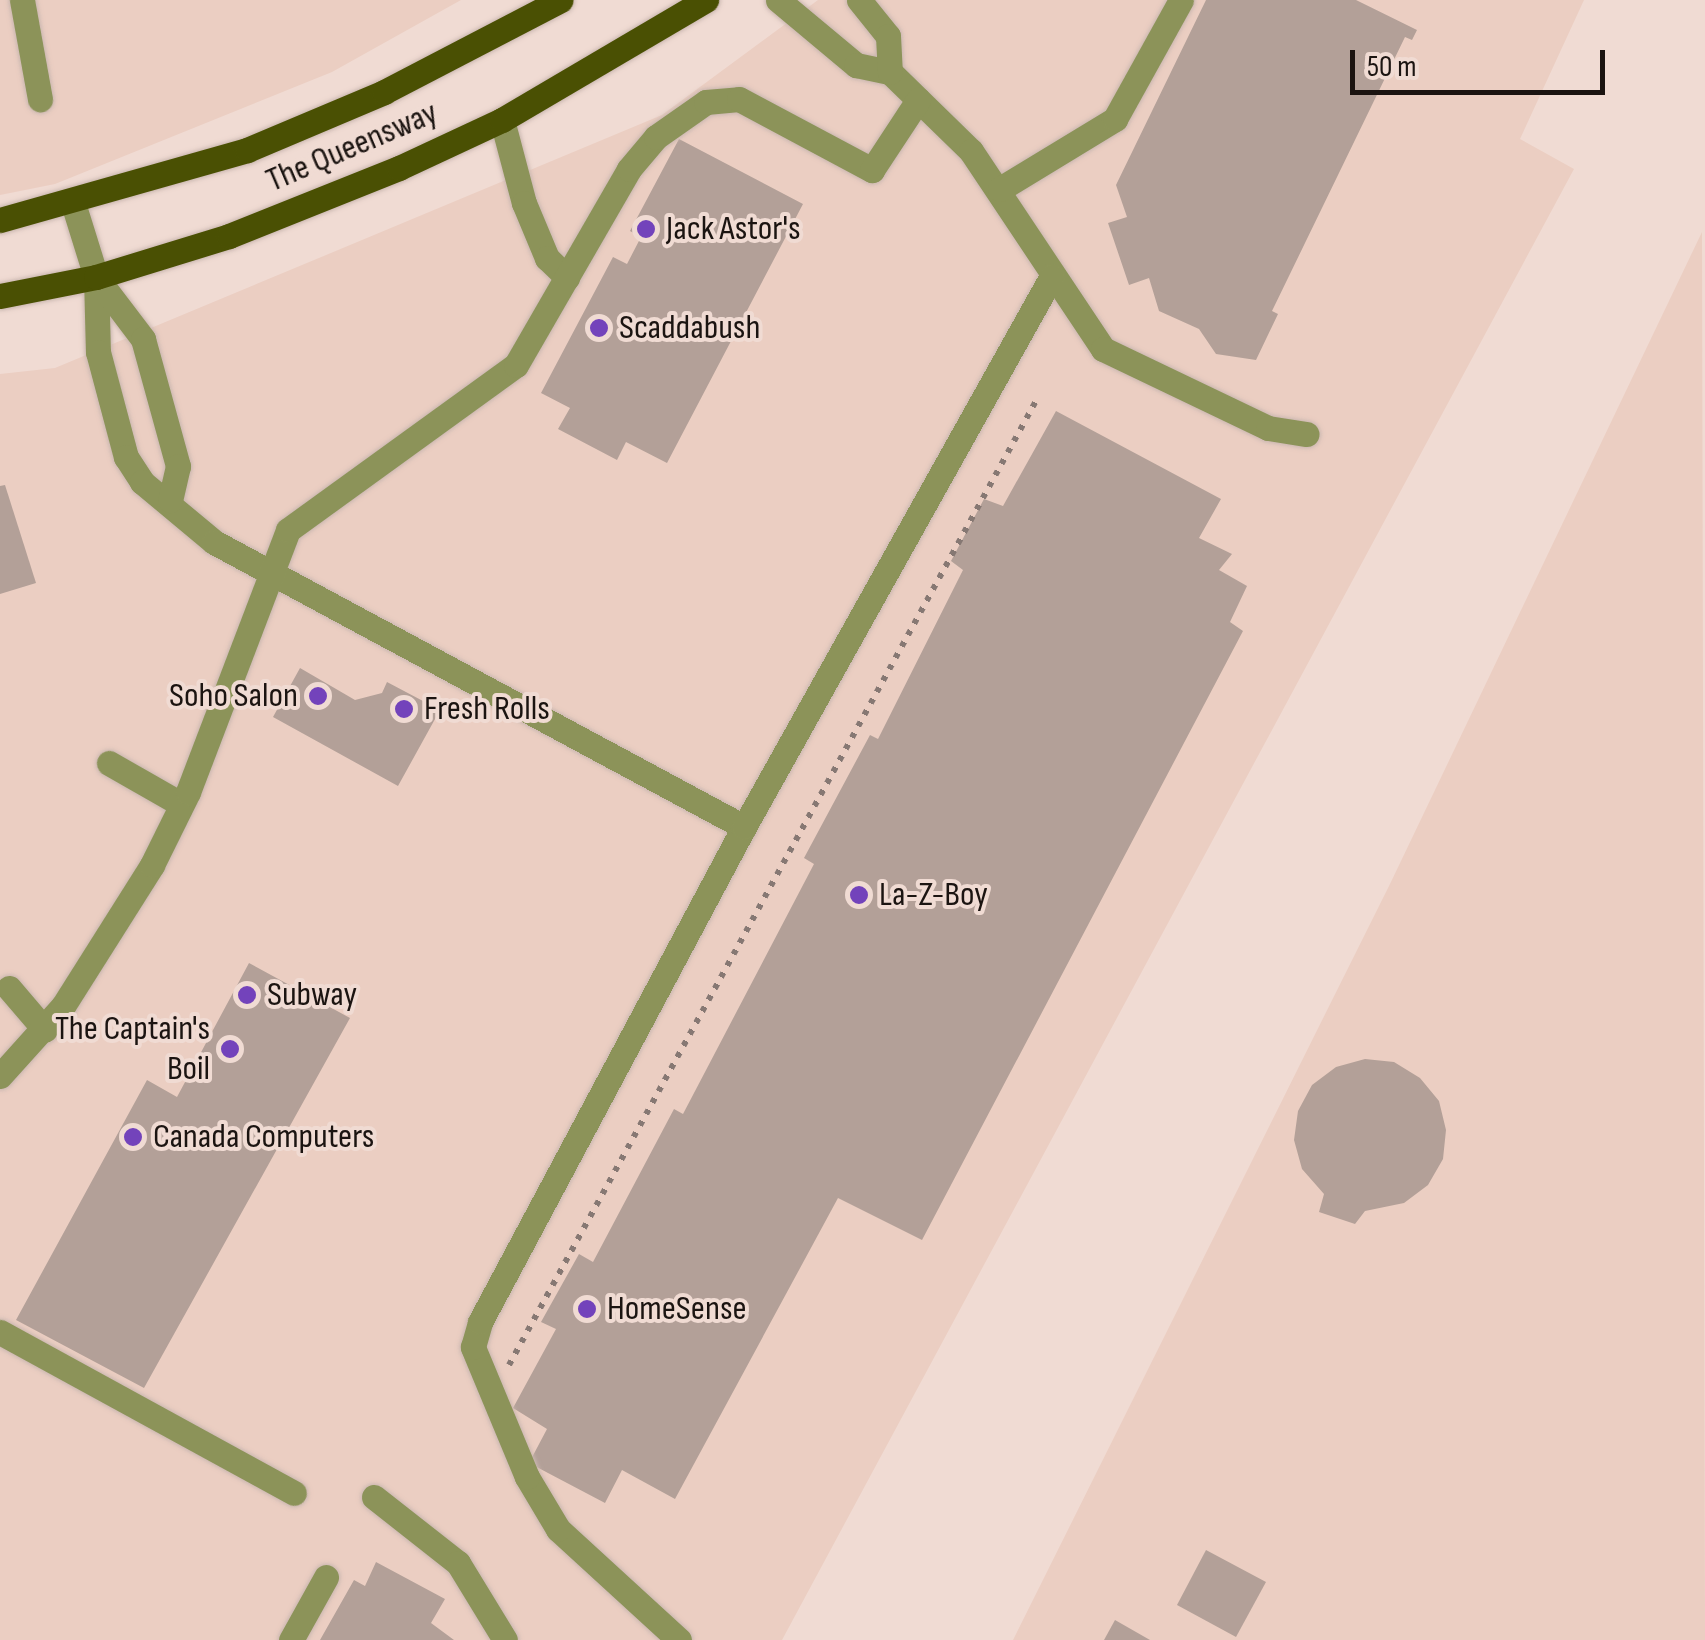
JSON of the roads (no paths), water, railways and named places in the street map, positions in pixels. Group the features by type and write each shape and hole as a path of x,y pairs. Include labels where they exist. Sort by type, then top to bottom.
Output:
{"main road":[{"name":"The Queensway","path":"0,220 73,203 281,136 384,92 561,0"},
{"name":"The Queensway","path":"0,296 96,278 230,236 502,120 706,0"}],"lane":[{"path":"22,0 40,99"},
{"path":"778,0 856,65 890,72 918,100 1000,189 1052,276 1103,349 1268,428 1307,434"},
{"path":"859,0 888,36 890,72"},
{"path":"1000,189 1115,120 1181,0"},
{"path":"0,1076 45,1030 152,865 182,804 267,571 288,530 516,366 629,169 656,137 706,102 739,99 772,112 872,170 918,100"},
{"path":"502,120 532,222 547,258 567,277"},
{"path":"73,203 96,278 98,352 126,457 142,482 170,500 214,542 744,827"},
{"path":"679,1640 558,1529 527,1477 473,1347 480,1322 744,827 1052,276"},
{"path":"96,278 143,339 178,466 170,500"},
{"path":"110,764 182,804"},
{"path":"8,988 45,1030"},
{"path":"0,1332 294,1493"},
{"path":"374,1497 458,1563 505,1640"},
{"path":"291,1640 326,1577"}],"place":[{"name":"Jack Astor's","path":"646,229"},
{"name":"Scaddabush","path":"599,328"},
{"name":"Soho Salon","path":"318,696"},
{"name":"Fresh Rolls","path":"404,709"},
{"name":"La-Z-Boy","path":"859,895"},
{"name":"Subway","path":"247,995"},
{"name":"The Captain's Boil","path":"230,1049"},
{"name":"Canada Computers","path":"133,1137"},
{"name":"HomeSense","path":"587,1309"}]}
